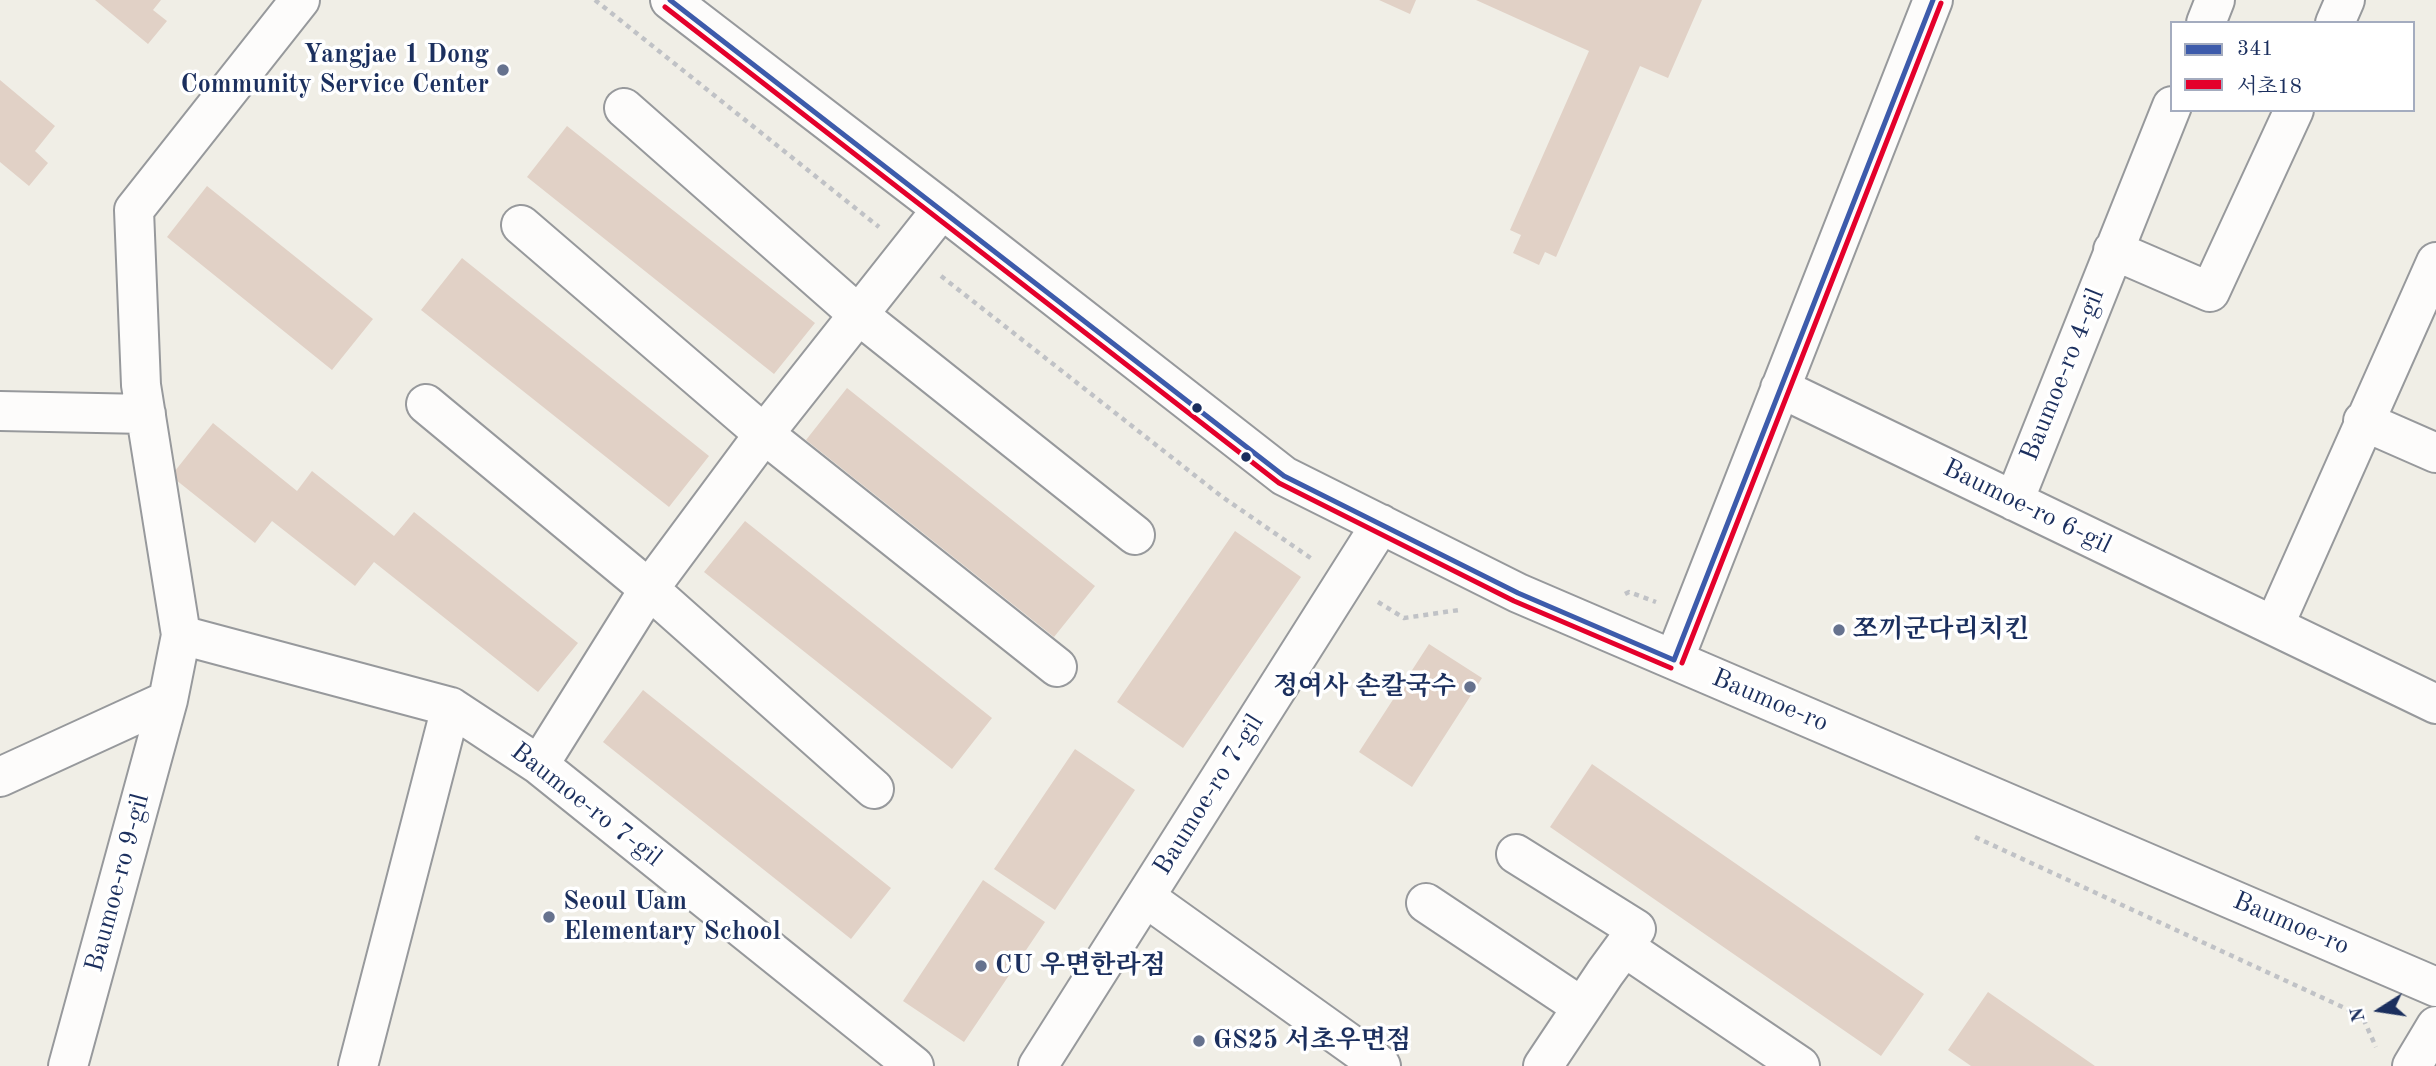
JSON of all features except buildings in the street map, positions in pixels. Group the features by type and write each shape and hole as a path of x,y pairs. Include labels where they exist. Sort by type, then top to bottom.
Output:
{"street":[{"name":"Baumoe-ro 9-gil","path":"68,1066 168,700 181,635 142,384 134,210 300,0"},
{"name":"Baumoe-ro","path":"670,0 1284,476 1518,593 2436,986"},
{"path":"1674,660 1933,0"},
{"path":"2207,21 2215,0"},
{"path":"2336,21 2345,0"},
{"path":"624,108 860,316 1135,534"},
{"name":"Baumoe-ro 4-gil","path":"2014,501 2170,111"},
{"path":"2113,250 2210,292 2293,112"},
{"path":"538,765 649,589 764,434 943,209"},
{"path":"521,225 764,434 1057,667"},
{"path":"2274,626 2436,262"},
{"name":"Baumoe-ro 6-gil","path":"1780,388 2436,704"},
{"path":"426,404 649,589 874,789"},
{"path":"0,411 146,414"},
{"path":"2364,421 2436,453"},
{"name":"Baumoe-ro 7-gil","path":"1038,1066 1381,524"},
{"name":"Baumoe-ro 7-gil","path":"181,635 451,707 538,765 914,1066"},
{"path":"0,777 168,700"},
{"path":"358,1066 451,707"},
{"path":"1516,854 1636,929 1543,1066"},
{"path":"1145,897 1381,1066"},
{"path":"1426,903 1582,1007"},
{"path":"1624,947 1800,1066"},
{"path":"2395,1060 2436,1026"}],"path":[{"path":"595,0 1221,496 1344,582 1404,618 1465,609"},
{"path":"1618,596 1629,592 1691,614"},
{"path":"1963,831 2362,1016 2395,1060"}],"transit line":[{"name":"341","path":"670,0 1284,476 1518,593 1674,660"},
{"name":"341","path":"1674,660 1933,0"},
{"name":"서초18","path":"1682,663 1941,3"},
{"name":"서초18","path":"665,7 1279,483 1514,601 1671,668"}],"place":[{"name":"Yangjae 1 Dong Community Service Center","path":"503,70"},
{"name":"쪼끼군다리치킨","path":"1839,630"},
{"name":"정여사 손칼국수","path":"1470,687"},
{"name":"Seoul Uam Elementary School","path":"549,917"},
{"name":"CU 우면한라점","path":"981,966"},
{"name":"GS25 서초우면점","path":"1199,1041"}]}
